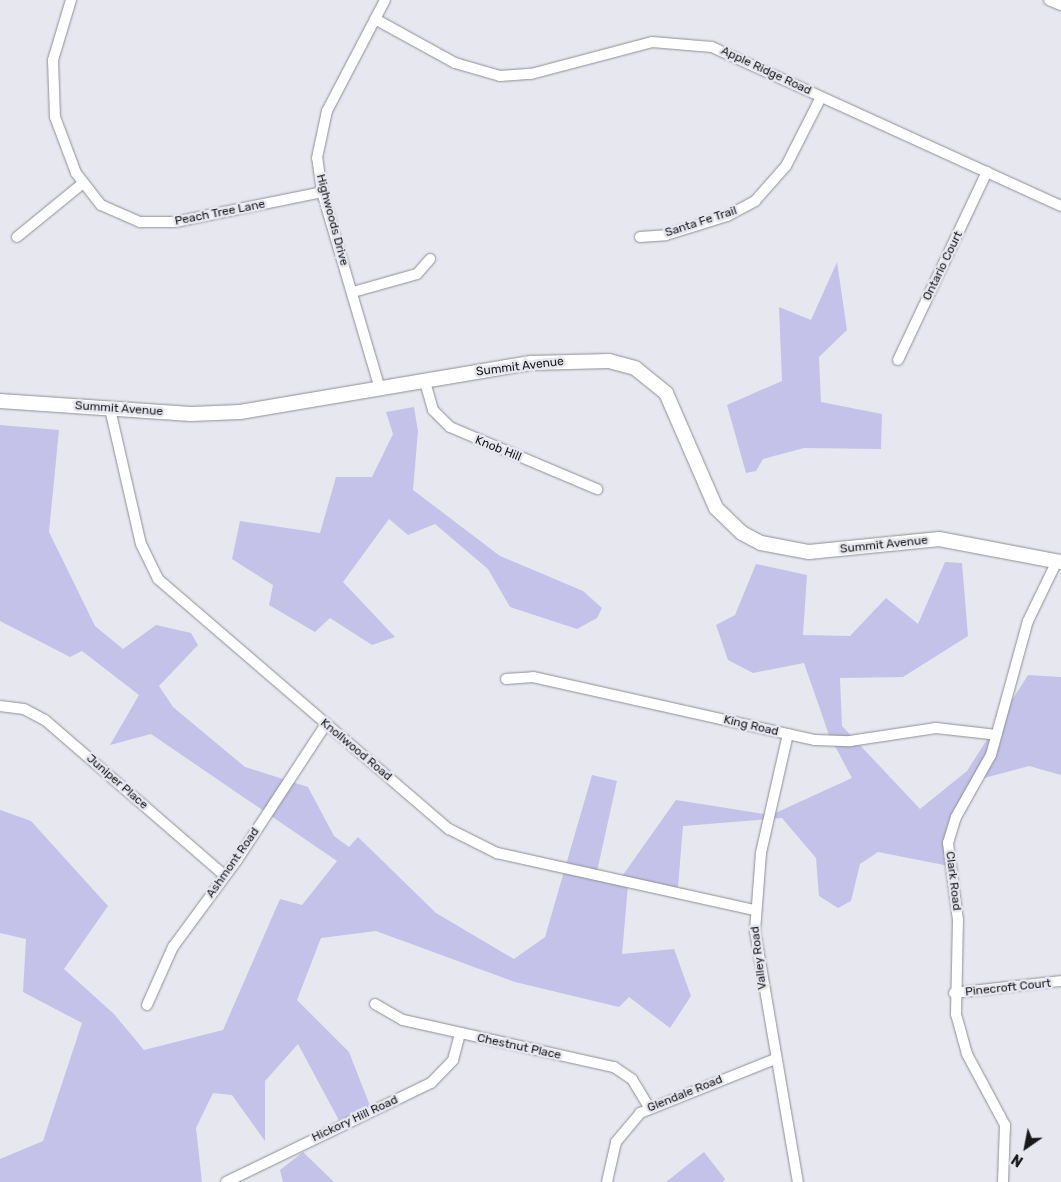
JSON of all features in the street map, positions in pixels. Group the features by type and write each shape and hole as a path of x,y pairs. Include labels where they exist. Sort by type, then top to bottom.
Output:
{"street":[{"name":"Peach Tree Lane","path":"71,0 56,41 53,98 60,136 82,184 114,214 152,223 195,219 322,192"},
{"name":"Highwoods Drive","path":"380,390 353,292 322,192 317,158 322,126 384,0"},
{"path":"1049,0 1061,6"},
{"name":"Apple Ridge Road","path":"375,19 455,63 484,73 531,74 634,46 673,41 730,53 821,97 1061,206"},
{"name":"Santa Fe Trail","path":"640,237 666,235 727,216 755,201 786,166 821,97"},
{"name":"Ontario Court","path":"898,360 987,172"},
{"path":"17,237 82,184"},
{"path":"353,292 417,274 430,259"},
{"name":"Summit Avenue","path":"0,401 110,408 240,412 380,390 531,363 622,363 647,374 666,393 716,508 742,533 761,543 809,552 939,539 1059,561"},
{"name":"Knob Hill","path":"425,382 433,410 450,427 597,490"},
{"name":"Knollwood Road","path":"110,408 140,544 158,579 449,829 480,847 755,910"},
{"name":"Clark Road","path":"1003,1182 1005,1125 967,1054 954,994 959,936 948,843 956,817 982,773 997,734 1028,621 1059,561"},
{"name":"King Road","path":"506,679 533,677 788,734 832,742 936,728 997,734"},
{"name":"Juniper Place","path":"0,706 24,709 45,720 225,876"},
{"name":"Ashmont Road","path":"147,1005 173,947 225,876 326,724"},
{"name":"Valley Road","path":"788,734 761,853 755,910 757,958 798,1182"},
{"name":"Pinecroft Court","path":"954,994 1061,981"},
{"name":"Chestnut Place","path":"375,1004 403,1020 614,1067 632,1079 649,1107"},
{"name":"Hickory Hill Road","path":"226,1182 431,1083 450,1064 460,1034"},
{"name":"Glendale Road","path":"607,1182 622,1131 649,1107 775,1059"}],"shaded area":[{"path":"837,262 847,330 819,357 821,402 882,414 881,449 804,448 763,459 756,471 746,473 727,405 782,381 779,307 811,320"},
{"path":"414,407 418,431 413,490 500,556 583,591 602,608 597,618 577,629 510,607 488,569 435,524 408,535 389,519 343,582 395,637 372,645 330,618 315,632 269,605 273,585 232,559 240,521 320,533 336,477 372,477 393,434 386,412"},
{"path":"0,425 59,430 49,532 95,626 123,649 156,625 191,633 198,645 159,686 173,707 245,767 308,787 334,836 349,847 358,837 436,913 514,959 545,937 592,775 617,781 596,876 618,882 676,800 771,815 852,778 829,735 804,663 753,673 728,660 716,625 735,615 756,564 807,575 803,635 850,636 886,598 918,624 945,562 962,563 968,636 903,677 840,678 842,726 920,809 967,771 1028,675 1061,677 1061,775 1029,766 984,778 956,815 949,866 878,852 860,864 851,901 838,908 819,896 816,858 782,818 683,826 677,899 628,885 622,954 674,949 691,996 670,1028 629,997 619,1007 515,982 376,931 321,938 297,1000 349,1052 374,1116 342,1126 298,1044 265,1081 265,1141 232,1095 213,1093 196,1128 202,1182 0,1182 0,1159 43,1141 82,1023 23,992 26,939 0,933 0,810 31,821 108,906 64,969 114,1014 144,1050 223,1030 280,899 302,905 337,861 151,734 110,745 139,695 82,651 70,657 0,621"},
{"path":"303,1152 334,1182 283,1182 280,1170"},
{"path":"704,1152 725,1179 723,1182 666,1182"}]}
